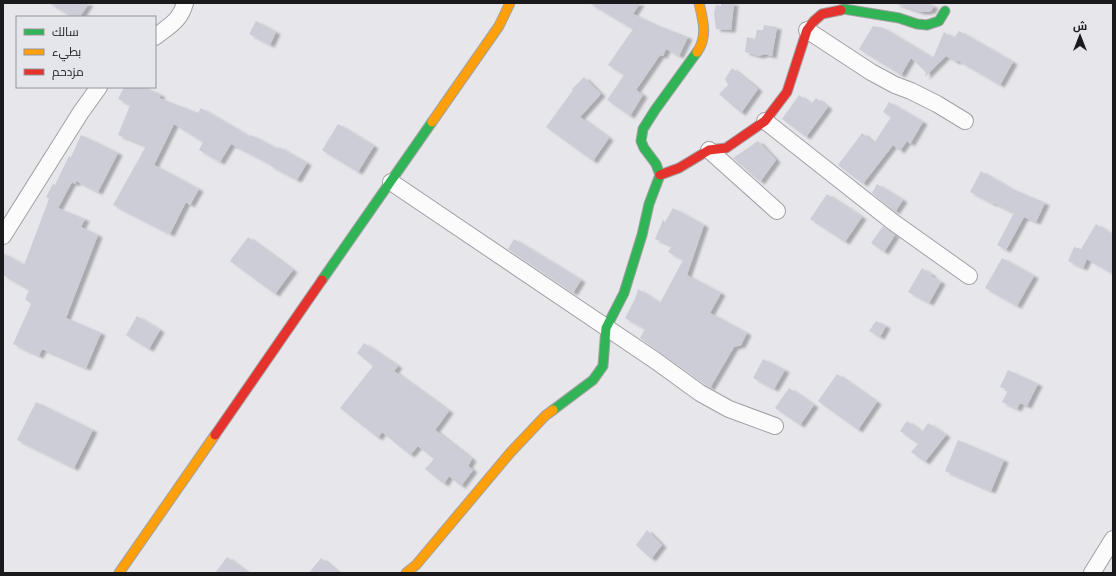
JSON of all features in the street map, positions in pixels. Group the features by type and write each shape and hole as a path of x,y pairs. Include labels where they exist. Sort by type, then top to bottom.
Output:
{"street":[{"path":"156,36 175,22 183,12 185,3"},
{"path":"119,573 499,26 510,3"},
{"path":"406,573 416,565 510,454 545,416 572,394 593,380 603,366 606,328 624,293 642,235 649,204 660,175 656,164 644,148 641,141 643,129 699,50 704,36 704,27 699,3"},
{"path":"660,175 679,168 709,150 726,148 765,121 787,92 807,30 822,14 844,10 899,18 917,24 927,25 939,21 945,11"},
{"path":"807,30 871,72 895,85 912,91 937,104 965,121"},
{"path":"3,236 81,112 98,88"},
{"path":"765,121 893,222 970,276"},
{"path":"709,150 777,211"},
{"path":"391,182 656,361 700,393 729,409 775,426"},
{"path":"1092,573 1113,539"}],"building":[{"path":"49,3 89,3 81,16 70,16"},
{"path":"589,3 640,3 633,14 688,37 679,56 666,49 663,56 660,55 636,90 643,95 630,116 607,100 624,75 608,65 633,29"},
{"path":"721,3 734,3 731,30 716,29 714,13 716,5 721,6"},
{"path":"894,3 927,3 934,6 931,11 920,12"},
{"path":"256,21 276,32 270,45 249,34"},
{"path":"764,25 777,27 772,56 765,54 759,56 745,52 747,37 755,39 757,30 763,30"},
{"path":"873,26 883,28 933,58 944,32 954,38 959,31 1013,62 1000,85 957,60 956,62 946,56 925,77 926,72 911,58 901,75 859,49"},
{"path":"732,68 758,89 741,113 719,94 728,85 725,79"},
{"path":"584,77 601,94 580,117 609,138 593,161 546,127 573,90 572,89"},
{"path":"124,88 146,88 161,95 159,98 198,113 201,108 250,137 251,135 278,149 279,147 307,163 297,180 231,144 220,162 199,150 203,142 174,124 154,165 199,189 190,205 186,202 170,234 113,205 146,146 118,135 130,105 118,99"},
{"path":"799,95 811,104 816,98 828,107 806,137 782,119"},
{"path":"889,102 923,122 910,144 907,141 900,151 893,145 863,184 838,165 862,133 874,143 891,117 883,112"},
{"path":"338,124 374,146 358,172 322,150"},
{"path":"81,135 118,153 98,192 76,181 75,184 72,182 58,208 85,219 81,227 98,235 66,318 101,333 86,368 42,349 39,356 13,344 31,304 25,299 29,290 3,275 3,253 24,265 49,199 46,197 53,184 55,185 69,156 71,157"},
{"path":"758,141 776,160 760,182 733,158"},
{"path":"981,171 1010,188 1045,203 1036,222 1024,217 1006,250 997,245 1014,213 970,192"},
{"path":"877,184 903,200 895,212 872,193"},
{"path":"827,194 862,217 845,242 810,219"},
{"path":"673,208 704,225 687,275 721,293 710,313 747,333 741,345 734,347 710,388 640,338 645,329 625,318 635,299 638,289 660,303 683,260 668,252 672,246 655,239 663,220 665,222"},
{"path":"1096,224 1113,235 1113,274 1087,259 1083,268 1068,261 1074,247 1081,249"},
{"path":"883,226 895,235 884,252 871,243"},
{"path":"248,237 293,270 275,294 230,261"},
{"path":"514,239 581,280 573,293 508,249"},
{"path":"1002,258 1034,276 1017,306 985,288"},
{"path":"922,268 941,282 929,303 908,292"},
{"path":"137,316 160,330 149,349 126,335"},
{"path":"876,321 886,326 880,337 869,331"},
{"path":"364,343 398,366 394,371 449,411 435,430 472,459 468,466 473,470 461,486 449,476 444,484 425,469 434,459 418,446 410,455 382,432 378,438 340,408 373,366 357,353"},
{"path":"763,359 785,370 774,389 753,378"},
{"path":"1008,370 1038,384 1027,406 1020,403 1017,409 1002,402 1008,390 1000,387"},
{"path":"837,374 877,402 858,430 818,401"},
{"path":"789,388 814,405 800,425 775,408"},
{"path":"36,402 93,430 74,468 17,440"},
{"path":"907,421 922,432 928,423 946,435 925,462 911,452 918,444 900,431"},
{"path":"958,440 1004,460 991,491 945,471"},
{"path":"647,530 662,545 651,559 636,545"},
{"path":"227,557 248,573 215,573"},
{"path":"321,558 339,573 309,573"}],"traffic: fast":[{"path":"841,10 844,9 899,18 917,24 927,25 939,21 945,11"},
{"path":"553,410 593,380 603,366 606,328 624,293 642,235 649,204 660,175 656,164 644,148 641,141 643,129 697,52"},
{"path":"322,280 432,122"}],"traffic: slow":[{"path":"432,122 499,26 510,3"},
{"path":"697,52 703,40 704,34 699,3"},
{"path":"406,573 416,565 510,453 545,416 553,410"},
{"path":"119,573 215,435"}],"traffic: jam":[{"path":"660,175 679,168 709,150 726,148 765,121 787,92 807,30 822,14 841,10"},
{"path":"215,435 322,280"}]}
